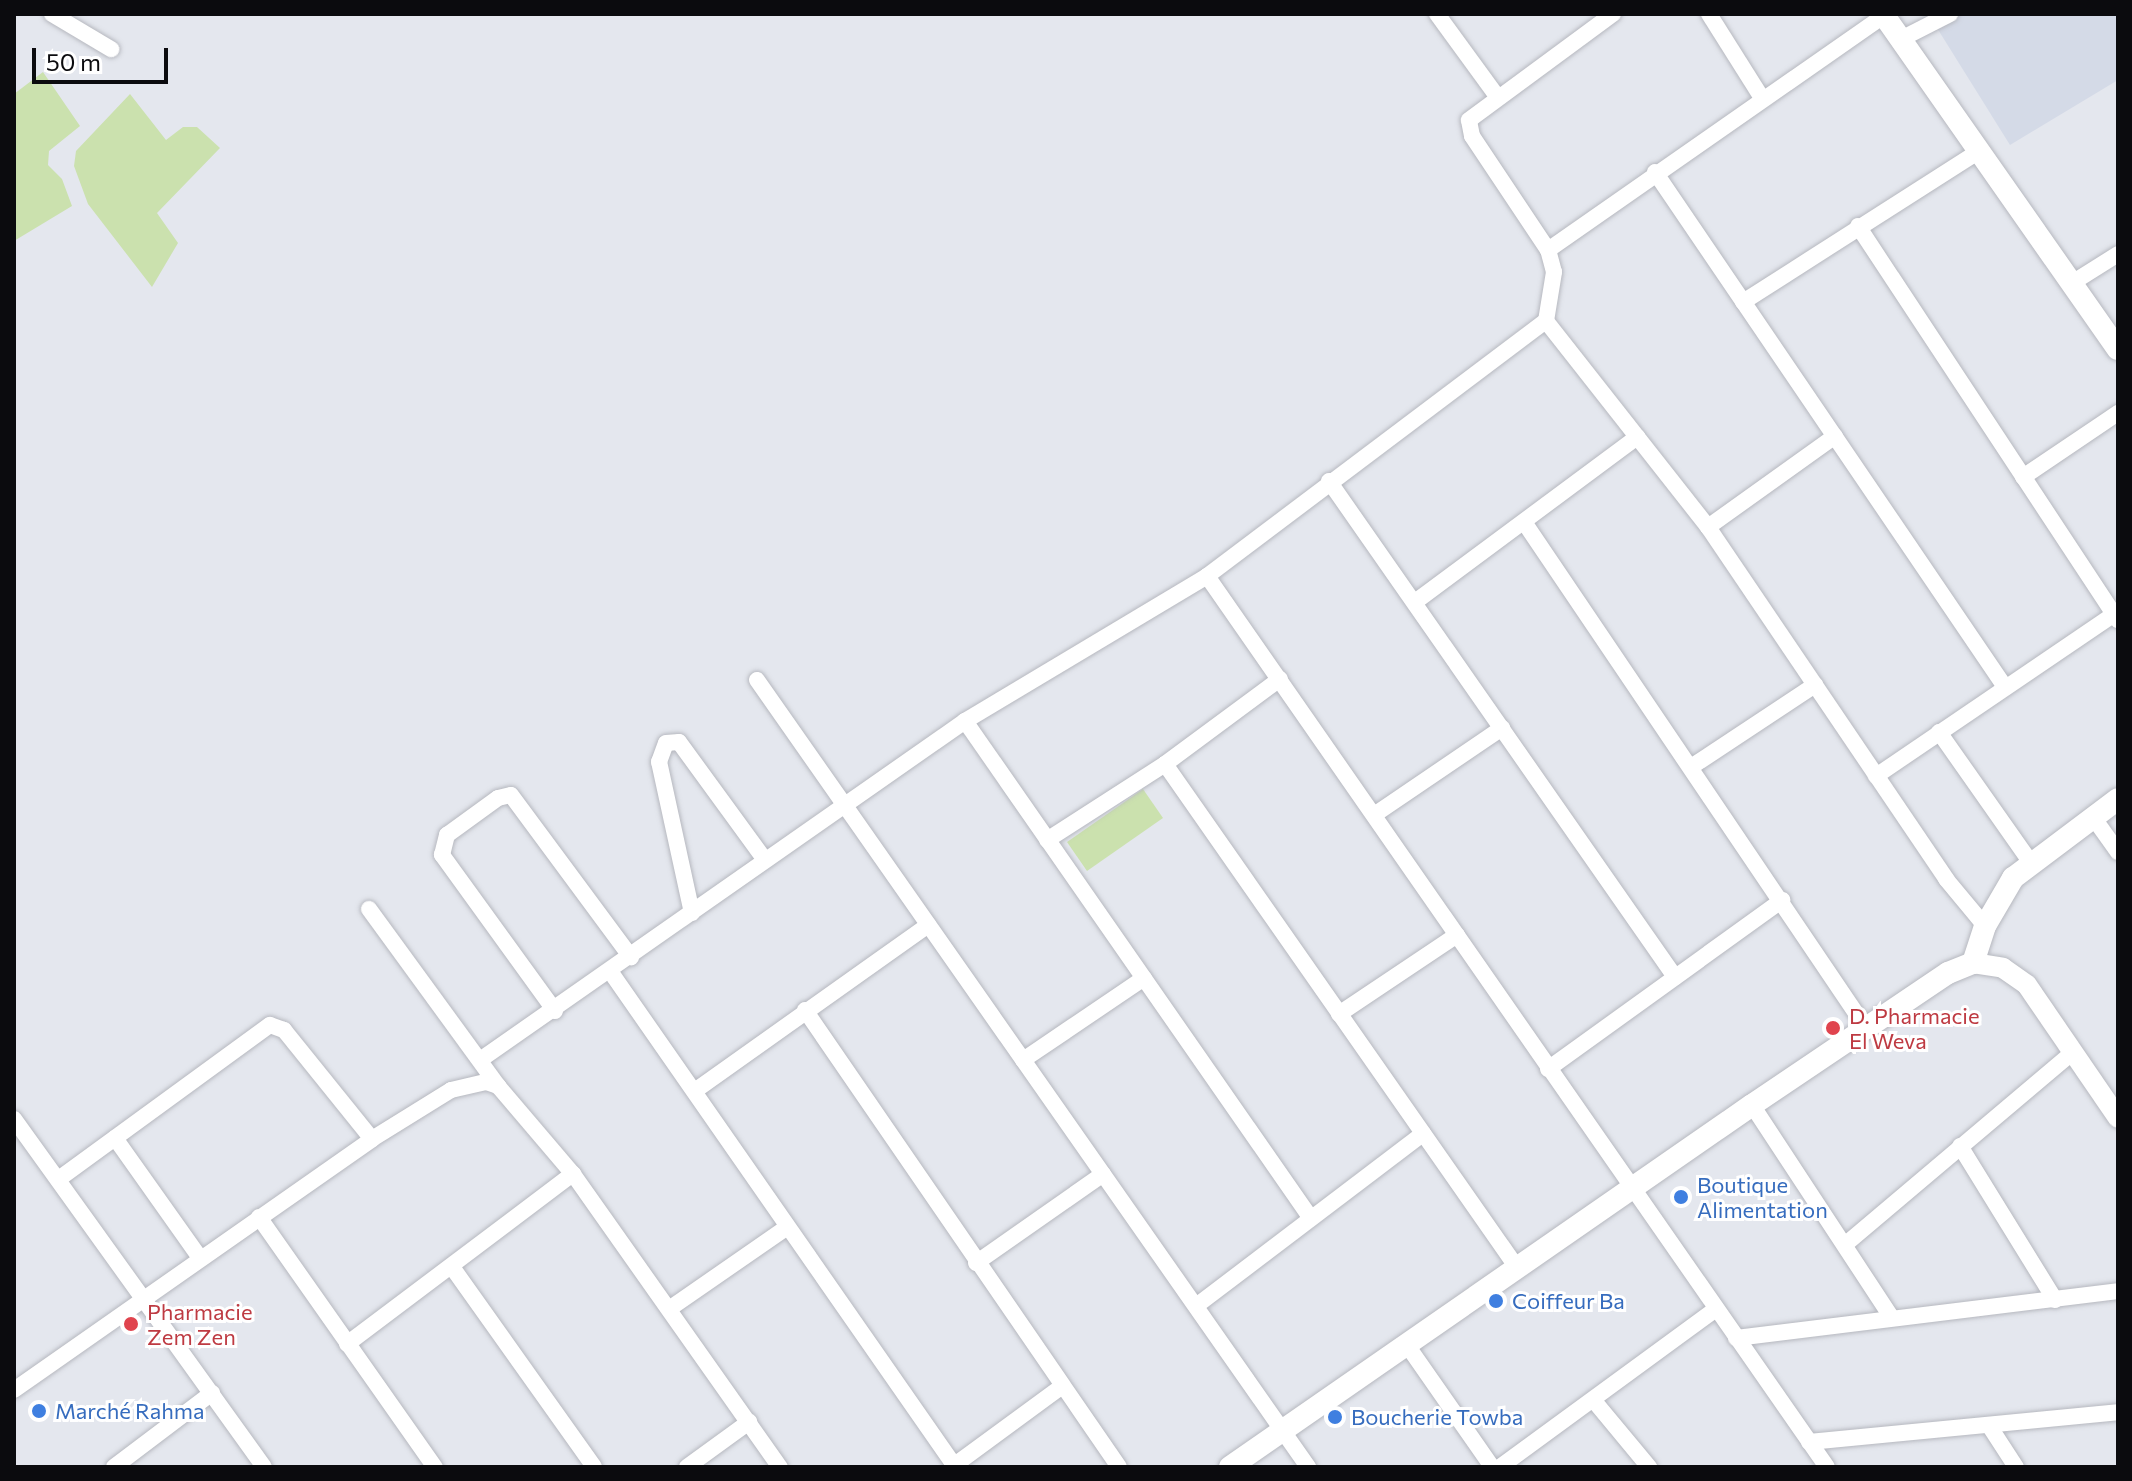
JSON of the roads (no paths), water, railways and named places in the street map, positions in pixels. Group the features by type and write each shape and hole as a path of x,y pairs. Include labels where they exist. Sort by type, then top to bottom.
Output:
{"main road":[{"path":"1884,15 2118,349"},
{"path":"1230,1467 1752,1105 1956,968 1973,963 1985,926 2013,878 2118,799"}],"street":[{"path":"52,14 111,49"},
{"path":"1437,14 1496,95"},
{"path":"480,1060 555,1011 842,804 965,721 1207,576 1329,481 1546,321 1554,272 1548,250 1472,136 1469,120 1496,95 1613,14"},
{"path":"1709,14 1762,98"},
{"path":"1901,39 1950,14"},
{"path":"1548,250 1655,172 1884,15"},
{"path":"1743,302 1979,151"},
{"path":"1655,172 2005,687"},
{"path":"1858,226 2116,617 2005,687 1876,776"},
{"path":"2072,283 2118,254"},
{"path":"1546,321 1708,527 1876,776 1985,926"},
{"path":"2023,477 2118,413"},
{"path":"1708,527 1835,436"},
{"path":"1415,602 1637,437"},
{"path":"1329,481 1675,977"},
{"path":"1524,522 1866,1028"},
{"path":"1207,576 1827,1467"},
{"path":"1047,840 1165,764 1280,679"},
{"path":"757,680 1308,1467"},
{"path":"1691,767 1815,685"},
{"path":"965,721 1310,1217"},
{"path":"1374,815 1502,728"},
{"path":"1939,732 2031,863"},
{"path":"692,913 659,762 666,743 679,742 765,860"},
{"path":"1165,764 1518,1269"},
{"path":"555,1011 442,855 447,835 498,798 511,795 631,957"},
{"path":"2093,817 2118,852"},
{"path":"1548,1069 1782,900"},
{"path":"369,909 498,1086 573,1174 780,1467"},
{"path":"696,1090 928,925"},
{"path":"1339,1014 1457,935"},
{"path":"1973,963 2003,968 2027,985 2118,1118"},
{"path":"610,971 696,1090 786,1228 953,1466 1061,1387"},
{"path":"1023,1060 1144,978"},
{"path":"805,1010 1061,1387 1119,1467"},
{"path":"60,1178 270,1025 284,1030 372,1139"},
{"path":"1847,1243 2072,1053"},
{"path":"15,1387 372,1139 451,1090 486,1082 498,1086"},
{"path":"1752,1105 1847,1243 1892,1318"},
{"path":"14,1119 60,1178 264,1467"},
{"path":"1196,1306 1423,1134"},
{"path":"115,1138 200,1258"},
{"path":"1960,1146 2055,1300"},
{"path":"347,1344 573,1174"},
{"path":"976,1263 1103,1174"},
{"path":"259,1217 435,1467"},
{"path":"669,1309 786,1228"},
{"path":"452,1267 594,1467"},
{"path":"1736,1338 2118,1291"},
{"path":"1500,1467 1595,1402 1716,1309"},
{"path":"1407,1345 1492,1467"},
{"path":"124,1464 212,1393"},
{"path":"1595,1402 1649,1467"},
{"path":"1809,1442 1990,1427 2118,1412"},
{"path":"687,1467 749,1422"},
{"path":"1990,1427 2016,1467"}],"place":[{"name":"D. Pharmacie El Weva","path":"1833,1028"},
{"name":"Boutique Alimentation","path":"1681,1197"},
{"name":"Coiffeur Ba","path":"1496,1301"},
{"name":"Pharmacie Zem Zen","path":"131,1324"},
{"name":"Marché Rahma","path":"39,1411"},
{"name":"Boucherie Towba","path":"1335,1417"}]}
